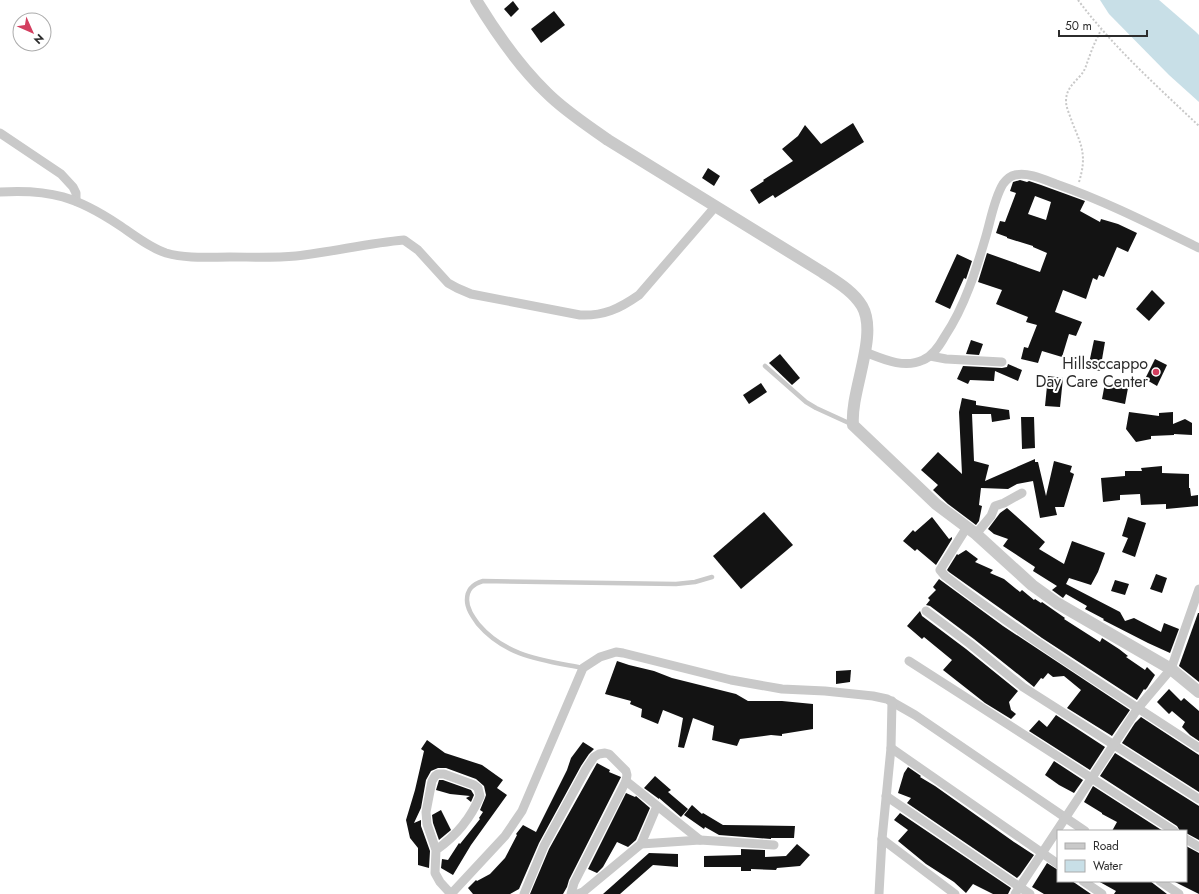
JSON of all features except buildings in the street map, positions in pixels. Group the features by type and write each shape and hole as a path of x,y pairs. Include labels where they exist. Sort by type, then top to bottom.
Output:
{"street":[{"path":"476,0 520,65 547,94 608,140 822,272 839,283 853,295 862,306 867,317 868,331 854,406 853,425 936,504 972,530 1032,586 1057,603 1171,669 1199,692"},
{"path":"0,133 65,178 76,193 76,201"},
{"path":"865,352 887,360 902,363 922,361 930,356 950,330 965,298 976,273 998,197 1006,181 1013,175 1037,177 1076,191 1199,248"},
{"path":"0,192 32,191 68,197 109,218 155,248 166,253 176,255 202,258 296,256 404,240 418,250 448,283 470,294 592,316 611,312 626,305 639,295 715,207"},
{"path":"930,356 946,359 1002,362"},
{"path":"1022,493 1004,503 995,506 991,516 972,530 940,570 945,576 1030,637 1199,748"},
{"path":"1058,830 1138,708 1171,669 1199,589"},
{"path":"926,611 1023,687 1199,799"},
{"path":"436,850 461,828 480,796 478,788 474,785 444,774 438,774 435,776 432,781 426,812 427,824 436,850 435,873 440,882 451,894 504,836 522,811 583,668 600,657 616,652 730,680 782,689 873,696 892,701 916,715 1084,830"},
{"path":"909,661 1172,830"},
{"path":"879,894 882,839 891,748 892,701"},
{"path":"891,748 1057,863"},
{"path":"524,894 544,846 586,769 594,757 599,754 610,754 626,771 626,781 574,883 571,894"},
{"path":"626,781 700,840"},
{"path":"886,796 1018,890 1030,894"},
{"path":"578,894 583,892 641,844 656,806"},
{"path":"1018,890 1057,832"},
{"path":"882,839 955,894"},
{"path":"641,844 700,840 774,845"},
{"path":"1187,840 1199,847"},
{"path":"1084,882 1102,894"},
{"path":"1161,882 1179,894"}],"lane":[{"path":"765,366 806,402 853,425"},
{"path":"583,668 540,660 505,647 494,641 468,609 467,594 469,589 476,583 483,581 676,584 695,582 712,577"}],"path":[{"path":"1078,0 1102,30 1149,79 1199,126"},
{"path":"1076,191 1082,172 1084,158 1066,101 1068,91 1073,82 1081,75 1095,42 1102,30"}],"water":[{"path":"1100,0 1159,0 1199,35 1199,102 1169,75 1109,14"}],"place":[{"name":"Hillssccappo Day Care Center","path":"1156,372"}]}
